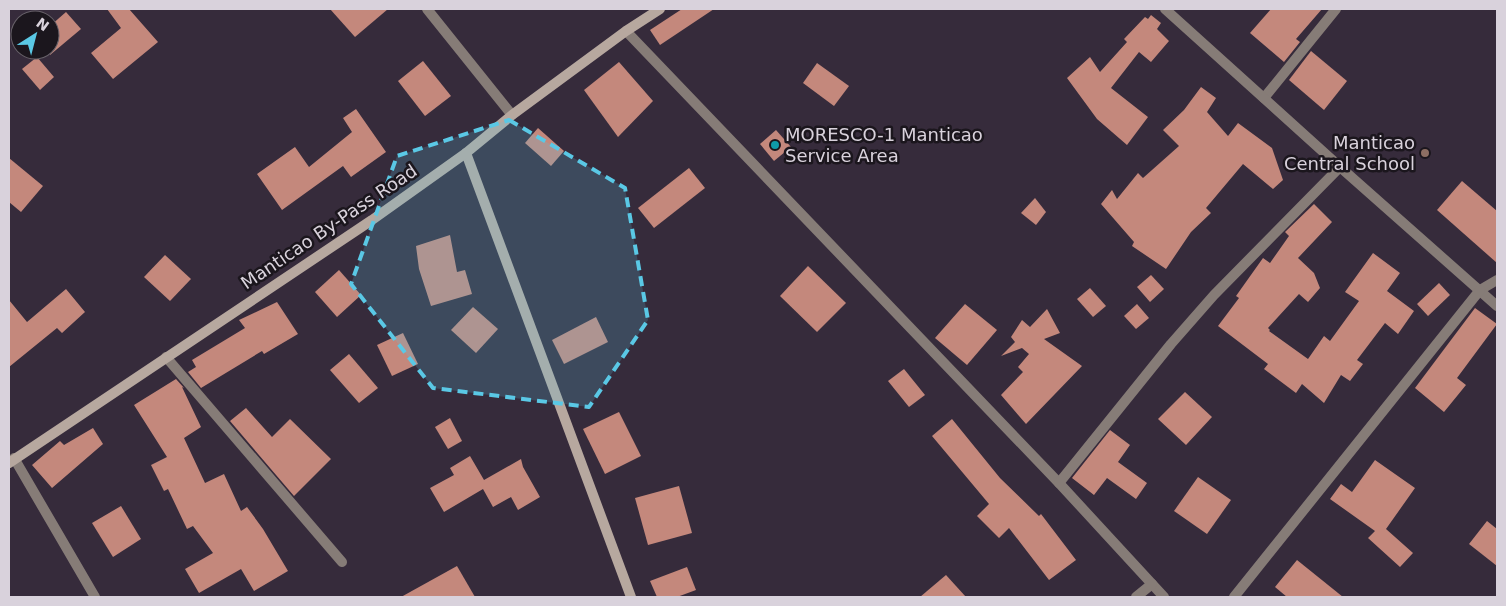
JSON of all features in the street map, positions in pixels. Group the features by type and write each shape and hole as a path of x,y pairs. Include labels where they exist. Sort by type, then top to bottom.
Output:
{"street":[{"path":"427,9 512,116"},
{"name":"Manticao By-Pass Road","path":"12,460 372,220 466,153 512,116 626,31 660,9"},
{"path":"1165,9 1497,306"},
{"path":"1264,98 1336,9"},
{"path":"626,31 1059,483 1164,597"},
{"path":"466,153 631,597"},
{"path":"1059,483 1171,344 1214,295 1340,167"},
{"path":"1234,597 1480,290 1497,280"},
{"path":"166,357 342,562"},
{"path":"12,460 95,597"},
{"path":"1136,597 1152,584"}],"highlighted area":[{"path":"509,120 625,188 648,320 589,407 433,388 351,284 397,156"}],"building":[{"path":"107,9 129,9 158,42 113,79 91,53 121,28"},
{"path":"330,9 388,9 355,37"},
{"path":"682,9 714,9 660,45 650,30"},
{"path":"1271,9 1322,9 1296,39 1300,42 1284,62 1250,33"},
{"path":"66,12 81,29 60,47 60,17"},
{"path":"1151,15 1161,23 1157,29 1169,41 1151,62 1139,52 1111,88 1148,117 1127,145 1097,119 1067,78 1090,57 1100,72 1127,42 1124,39 1145,17 1148,19"},
{"path":"1311,51 1347,81 1324,110 1289,80"},
{"path":"33,60 40,60 54,77 40,90 22,69"},
{"path":"423,61 451,96 425,116 398,81"},
{"path":"619,62 653,101 618,137 584,90"},
{"path":"817,63 849,86 834,106 803,83"},
{"path":"1201,87 1216,98 1207,112 1228,136 1238,123 1272,148 1283,180 1273,189 1243,164 1206,208 1211,213 1191,232 1166,269 1132,246 1134,242 1101,204 1112,190 1117,199 1138,173 1143,178 1179,146 1163,130 1184,110"},
{"path":"356,109 386,152 351,177 343,166 282,210 257,174 295,147 309,167 352,132 343,118"},
{"path":"538,128 564,151 551,166 525,143"},
{"name":"MORESCO-1 Manticao Service Area","path":"776,130 791,147 774,161 760,144"},
{"path":"9,158 43,186 21,212 9,202"},
{"path":"689,168 705,188 654,228 638,208"},
{"path":"1462,181 1497,211 1497,263 1437,210"},
{"path":"1035,198 1046,212 1036,225 1021,213"},
{"path":"1314,204 1332,222 1298,258 1314,273 1320,288 1308,302 1299,294 1268,328 1269,331 1308,359 1324,336 1330,341 1359,301 1345,292 1373,253 1400,273 1387,291 1414,311 1398,334 1385,323 1357,360 1363,364 1350,381 1341,375 1324,403 1302,384 1296,393 1264,369 1268,364 1218,326 1239,298 1236,296 1263,258 1270,263 1289,236 1285,232"},
{"path":"450,235 457,272 465,270 472,294 431,306 419,269 416,246"},
{"path":"165,255 191,279 170,301 144,277"},
{"path":"808,266 846,303 817,332 780,296"},
{"path":"339,270 361,295 337,317 315,292"},
{"path":"1151,275 1164,289 1150,302 1137,287"},
{"path":"1439,283 1450,295 1428,316 1417,304"},
{"path":"1090,288 1106,306 1093,317 1077,299"},
{"path":"66,289 85,312 62,333 57,328 9,367 9,300 27,322"},
{"path":"277,302 298,334 264,354 262,351 201,388 188,372 196,367 192,360 245,328 239,320"},
{"path":"965,304 997,330 967,365 935,338"},
{"path":"1137,304 1149,318 1136,329 1124,316"},
{"path":"473,307 498,329 476,353 451,330"},
{"path":"1475,308 1497,324 1457,378 1466,385 1444,412 1415,388"},
{"path":"1047,309 1060,333 1044,339 1082,366 1026,424 1001,395 1023,372 1018,367 1029,354 1022,348 1001,356 1015,342 1011,337 1022,320 1030,327"},
{"path":"596,317 608,342 564,364 552,340"},
{"path":"403,333 418,364 392,376 377,345"},
{"path":"349,354 378,388 359,403 330,370"},
{"path":"904,369 925,395 909,407 888,381"},
{"path":"176,379 184,388 182,387 201,427 184,438 205,483 224,474 241,511 247,507 263,529 288,571 254,591 241,569 199,593 185,569 213,553 193,526 187,529 168,489 164,491 151,465 167,457 134,405"},
{"path":"1185,392 1212,417 1186,445 1158,419"},
{"path":"246,408 272,437 290,419 331,459 294,496 230,421"},
{"path":"619,412 641,456 605,474 583,429"},
{"path":"450,418 462,441 448,449 435,427"},
{"path":"952,419 1000,478 1039,516 1041,514 1076,560 1049,580 1009,528 999,538 977,516 989,504 932,436"},
{"path":"93,428 103,444 52,488 32,465 60,441 64,445"},
{"path":"1110,430 1130,445 1118,462 1147,483 1136,499 1107,478 1094,495 1072,478"},
{"path":"470,456 484,480 521,459 523,467 540,497 518,510 511,497 493,507 483,489 444,512 430,488 454,475 450,468"},
{"path":"1375,460 1415,488 1386,529 1413,553 1400,567 1368,538 1375,531 1330,499 1341,484 1352,492"},
{"path":"1198,477 1231,500 1207,534 1174,511"},
{"path":"679,486 692,533 648,545 635,498"},
{"path":"121,506 141,539 113,557 92,523"},
{"path":"1487,521 1497,529 1497,566 1469,544"},
{"path":"1297,560 1343,597 1287,597 1275,587"},
{"path":"457,566 475,597 401,597"},
{"path":"687,567 696,590 677,597 657,597 650,581"},
{"path":"946,575 966,597 920,597"}],"place":[{"name":"MORESCO-1 Manticao Service Area","path":"775,145"},
{"name":"Manticao Central School","path":"1425,153"}]}
